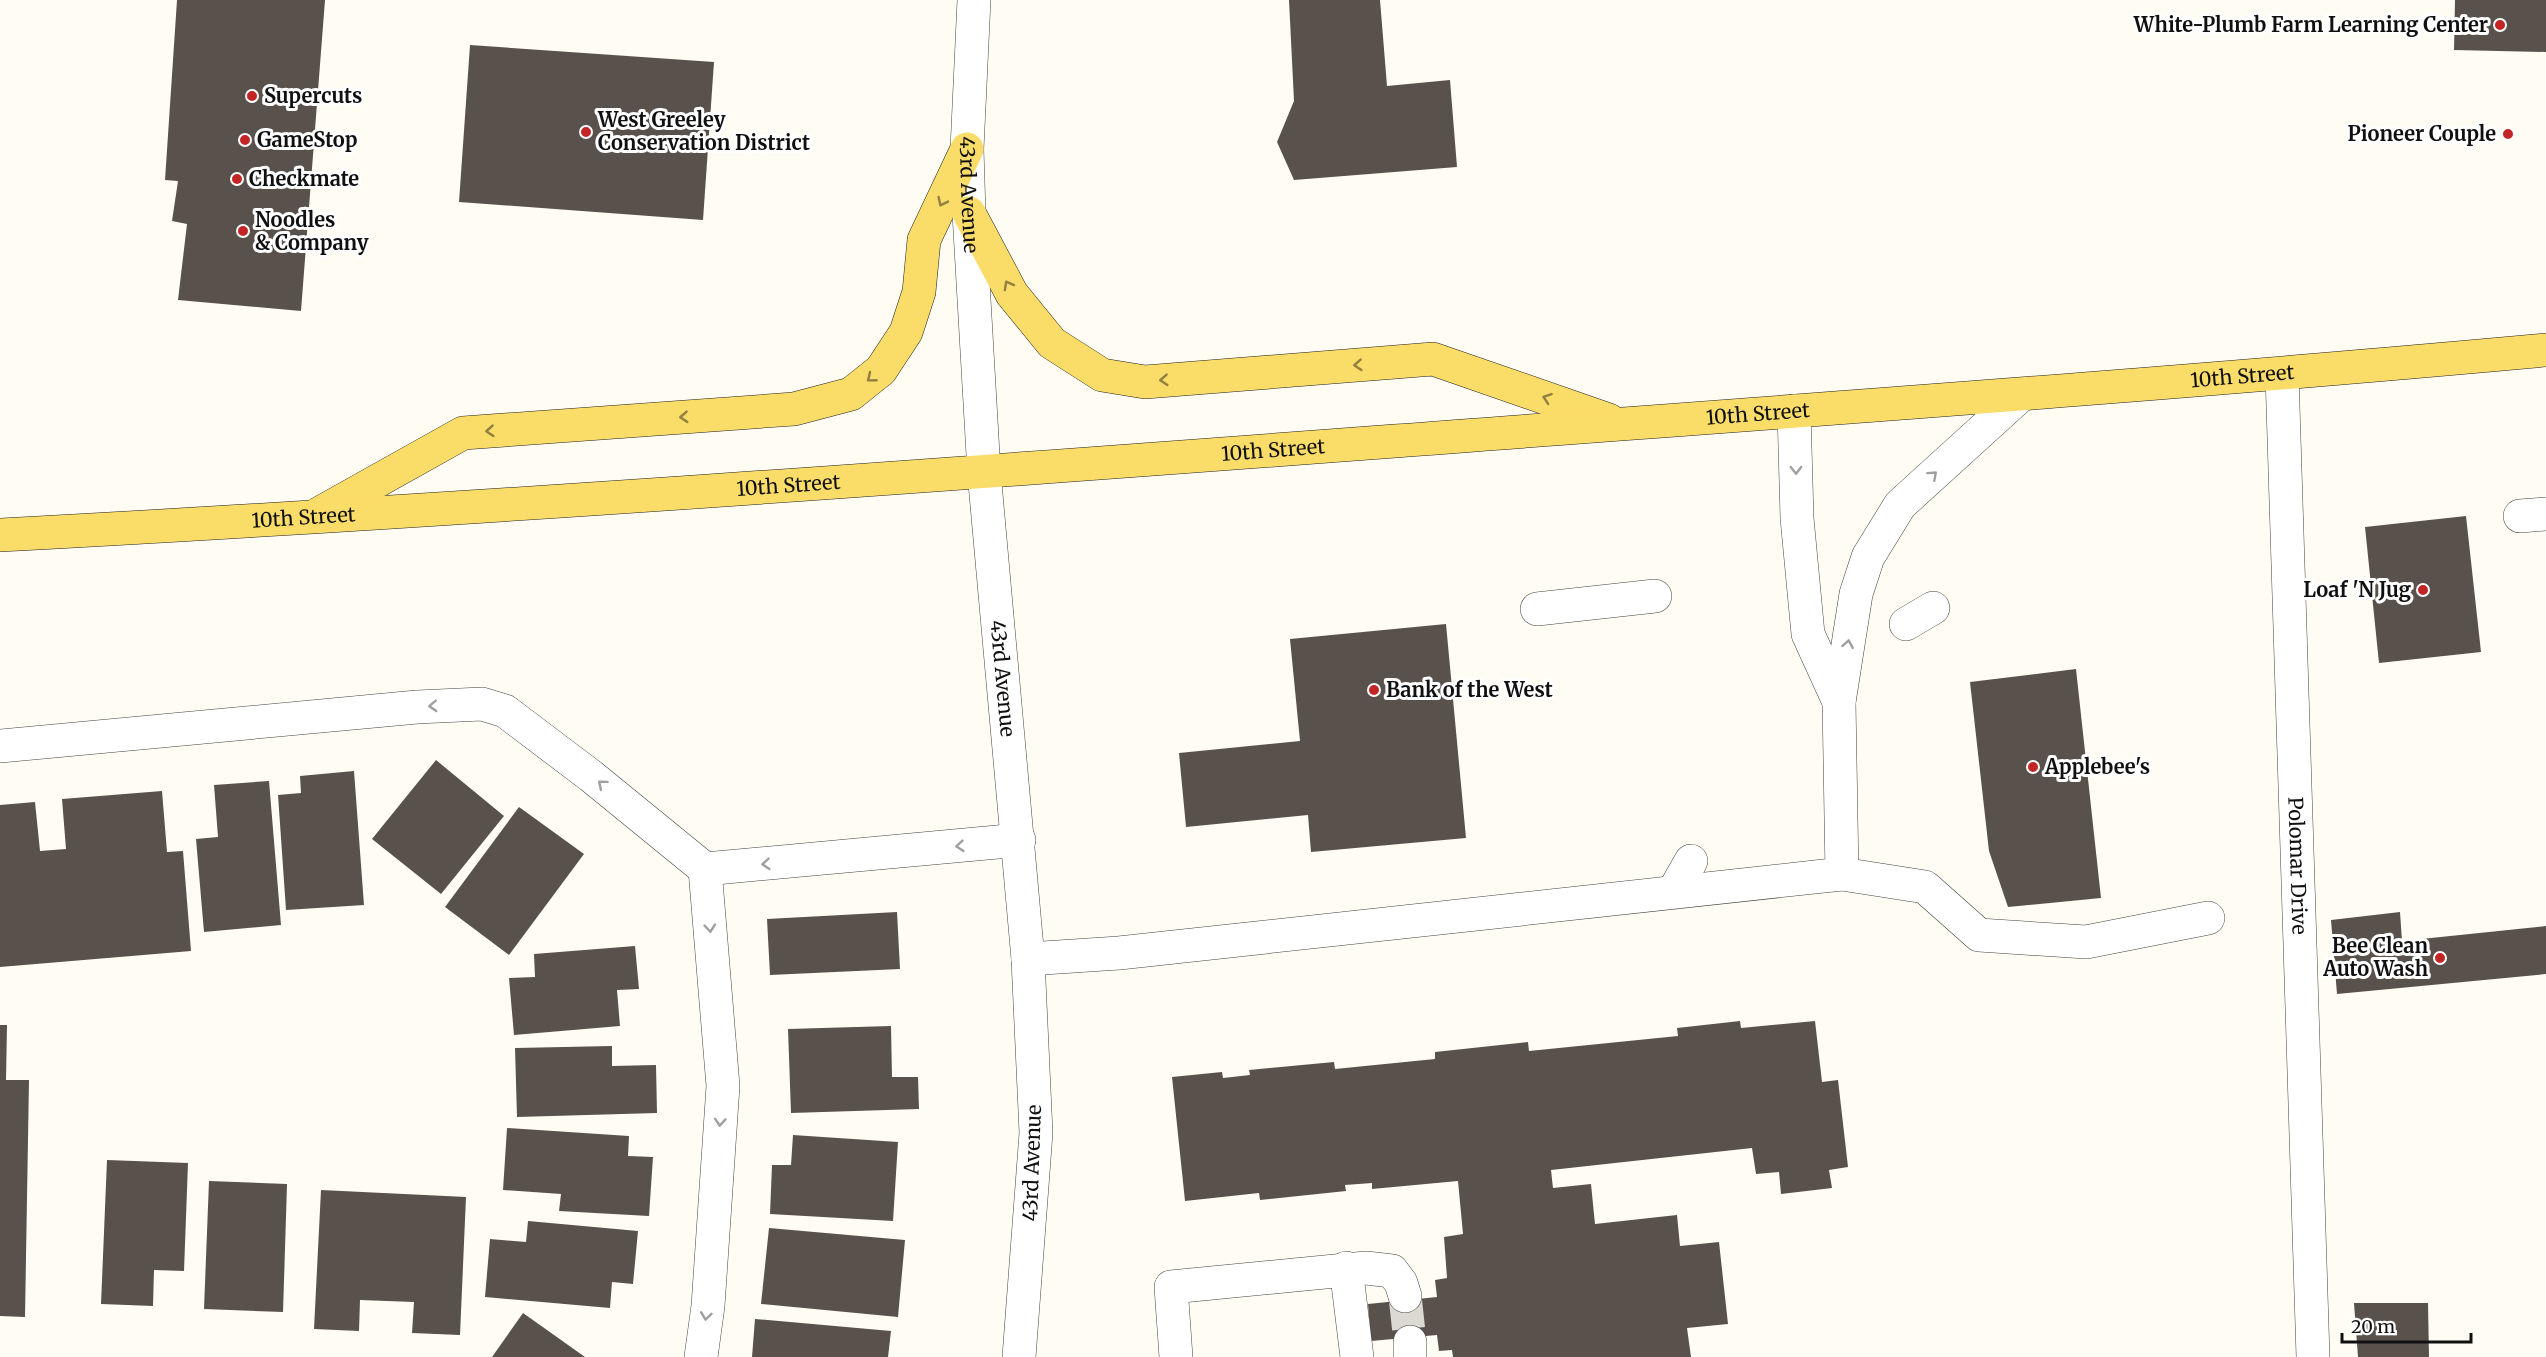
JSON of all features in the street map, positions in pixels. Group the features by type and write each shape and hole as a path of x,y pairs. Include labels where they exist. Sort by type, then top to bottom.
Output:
{"main road":[{"path":"310,519 463,434 794,409 851,394 881,370 906,332 920,292 924,240 967,149"},
{"path":"969,213 1012,294 1052,344 1102,375 1145,382 1432,359 1622,424"},
{"name":"10th Street","path":"0,535 310,519 984,472 2021,395 2546,350"}],"street":[{"name":"43rd Avenue","path":"974,0 967,149 969,213 984,472 1028,958 1036,1133 1019,1357"},
{"name":"Polomar Drive","path":"2282,374 2313,1357"},
{"path":"1842,874 1839,702 1856,594 1869,557 1900,505 2021,395"},
{"path":"1794,411 1797,518 1808,634 1839,702"},
{"path":"1537,609 1655,596"},
{"path":"0,746 417,707 482,704 506,711 591,776 705,869 1018,840"},
{"path":"1674,891 1691,861"},
{"path":"701,1357 708,1306 723,1086 705,869"},
{"path":"1028,958 1119,953 1571,893 1674,891 1842,874 1925,887 1979,935 2086,942 2208,918"},
{"path":"1176,1357 1171,1287 1346,1268 1366,1268 1392,1271 1401,1283 1405,1296"},
{"path":"1346,1268 1357,1357"}],"building":[{"path":"177,0 325,0 301,311 178,300 187,224 172,221 178,181 165,180"},
{"path":"1289,0 1380,0 1387,86 1450,80 1457,167 1294,180 1277,142 1294,101"},
{"name":"White-Plumb Farm Learning Center","path":"2455,0 2546,0 2546,52 2454,50"},
{"name":"West Greeley Conservation District","path":"470,45 714,62 703,220 459,202"},
{"name":"Loaf 'N Jug","path":"2466,516 2481,652 2379,663 2365,527"},
{"name":"Bank of the West","path":"1446,624 1466,838 1311,852 1308,815 1186,827 1179,753 1300,741 1290,639"},
{"name":"Applebee's","path":"2076,669 2101,898 2008,907 1989,851 1970,682"},
{"path":"436,760 504,816 441,894 372,839"},
{"path":"354,771 364,905 286,910 278,795 301,793 300,776"},
{"path":"269,781 281,925 204,932 196,839 218,837 214,785"},
{"path":"162,791 167,852 183,851 191,951 0,967 0,805 35,802 40,851 66,849 62,799"},
{"path":"519,807 584,854 509,955 445,907"},
{"path":"897,912 900,969 770,975 767,919"},
{"name":"Bee Clean Auto Wash","path":"2400,912 2402,941 2546,926 2546,974 2337,994 2331,920"},
{"path":"635,946 639,989 617,990 620,1026 514,1035 509,978 535,977 534,954"},
{"path":"1740,1021 1741,1028 1815,1021 1822,1082 1838,1080 1848,1167 1829,1170 1832,1188 1781,1194 1779,1172 1756,1174 1752,1148 1551,1170 1553,1188 1591,1184 1595,1224 1677,1215 1680,1246 1719,1242 1728,1324 1687,1328 1691,1357 1453,1357 1452,1350 1439,1351 1437,1335 1371,1341 1368,1304 1437,1297 1435,1280 1447,1278 1444,1237 1463,1234 1458,1181 1372,1189 1372,1183 1345,1185 1346,1191 1260,1200 1259,1193 1185,1201 1172,1077 1222,1072 1223,1078 1250,1075 1249,1070 1334,1062 1335,1069 1435,1059 1435,1052 1528,1042 1529,1051 1678,1036 1677,1028"},
{"path":"0,1025 7,1025 6,1080 29,1080 25,1317 0,1316"},
{"path":"891,1026 892,1077 918,1077 919,1109 791,1113 788,1029"},
{"path":"612,1046 612,1066 656,1065 657,1113 517,1117 515,1048"},
{"path":"507,1128 629,1136 628,1156 653,1157 649,1216 559,1211 561,1194 503,1190"},
{"path":"793,1135 898,1142 893,1221 770,1214 772,1165 791,1165"},
{"path":"107,1160 188,1163 184,1271 154,1270 153,1306 101,1304"},
{"path":"209,1181 287,1184 283,1312 204,1309"},
{"path":"321,1190 466,1197 460,1335 412,1333 414,1302 360,1300 359,1331 314,1329"},
{"path":"528,1221 638,1231 633,1284 612,1282 610,1308 485,1297 490,1239 526,1242"},
{"path":"769,1228 905,1240 898,1317 761,1304"},
{"path":"2354,1303 2428,1303 2429,1357 2358,1357"},
{"path":"523,1313 585,1357 492,1357"},
{"path":"755,1319 891,1331 888,1357 752,1357"}],"tunnel":[{"path":"1405,1296 1410,1342"}],"place":[{"name":"White-Plumb Farm Learning Center","path":"2500,25"},
{"name":"Supercuts","path":"252,96"},
{"name":"West Greeley Conservation District","path":"586,132"},
{"name":"Pioneer Couple","path":"2508,134"},
{"name":"GameStop","path":"245,140"},
{"name":"Checkmate","path":"237,179"},
{"name":"Noodles & Company","path":"243,231"},
{"name":"Loaf 'N Jug","path":"2423,590"},
{"name":"Bank of the West","path":"1374,690"},
{"name":"Applebee's","path":"2033,767"},
{"name":"Bee Clean Auto Wash","path":"2440,958"}]}
